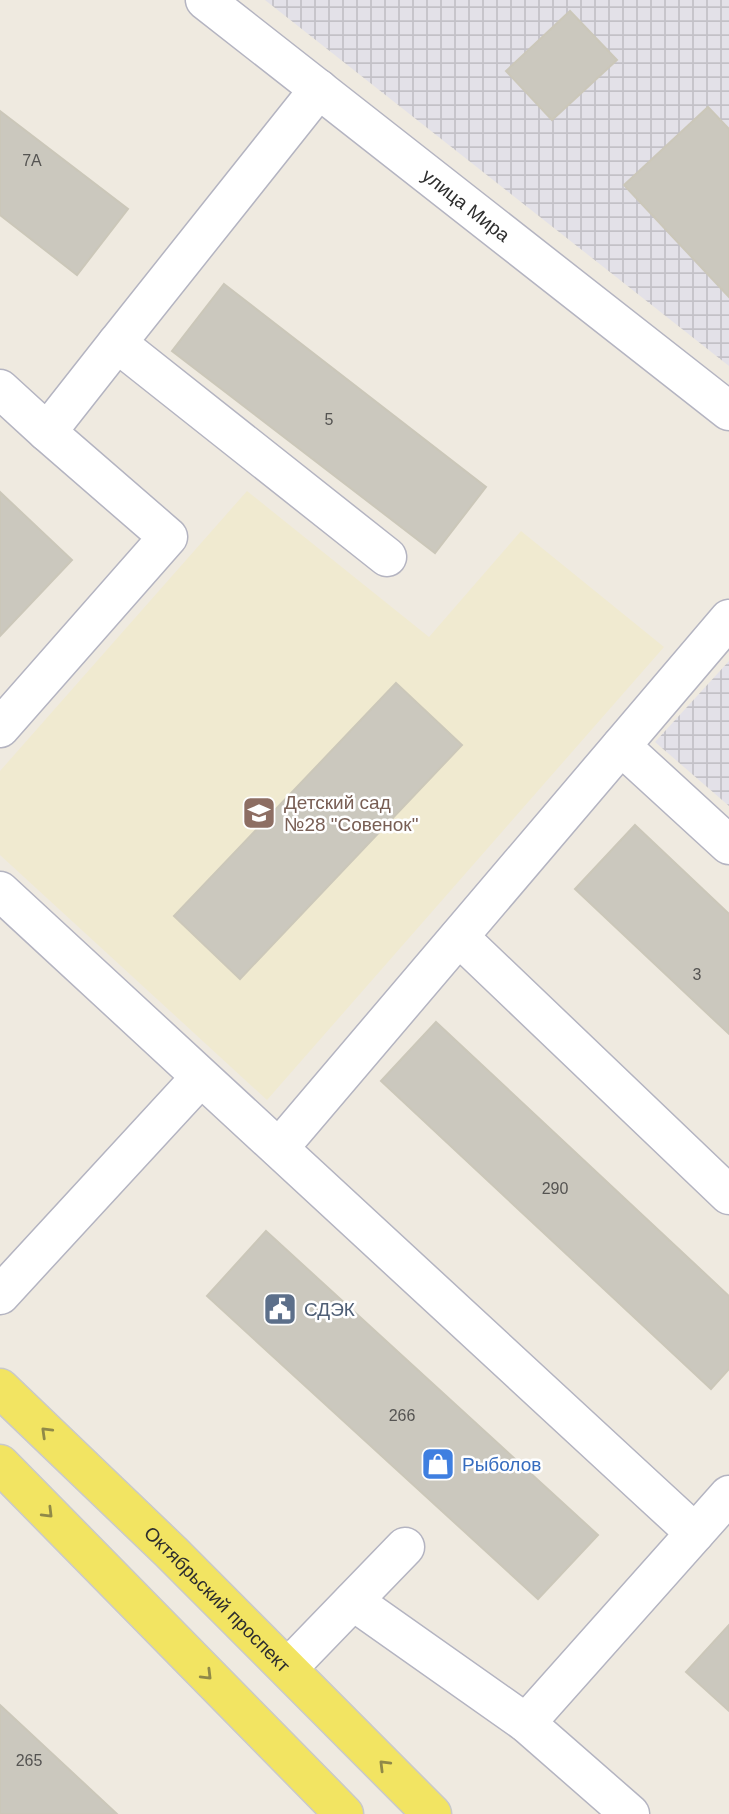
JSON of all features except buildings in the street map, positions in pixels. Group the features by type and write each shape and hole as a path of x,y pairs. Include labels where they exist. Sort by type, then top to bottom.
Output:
{"main road":[{"name":"Октябрьский проспект","path":"0,1388 171,1552 432,1814"},
{"path":"0,1464 344,1814"}],"street":[{"name":"улица Мира","path":"205,0 729,411"},
{"path":"47,432 318,89"},
{"path":"117,343 387,557"},
{"path":"0,389 168,537 0,728"},
{"path":"279,1149 729,619"},
{"path":"621,746 729,845"},
{"path":"0,891 695,1533"},
{"path":"459,937 729,1195"},
{"path":"0,1295 200,1078"},
{"path":"526,1723 729,1494"},
{"path":"288,1668 405,1547"},
{"path":"353,1601 526,1723 630,1814"}],"shaded area":[{"path":"265,0 729,0 729,366"},
{"name":"Детский сад №28 \"Совенок\"","path":"247,491 429,637 521,531 664,647 267,1100 0,855 0,771"},
{"path":"729,661 729,806 655,742"}],"place":[{"name":"Детский сад №28 \"Совенок\"","path":"259,813"},
{"name":"СДЭК","path":"280,1309"},
{"name":"Рыболов","path":"438,1464"}]}
